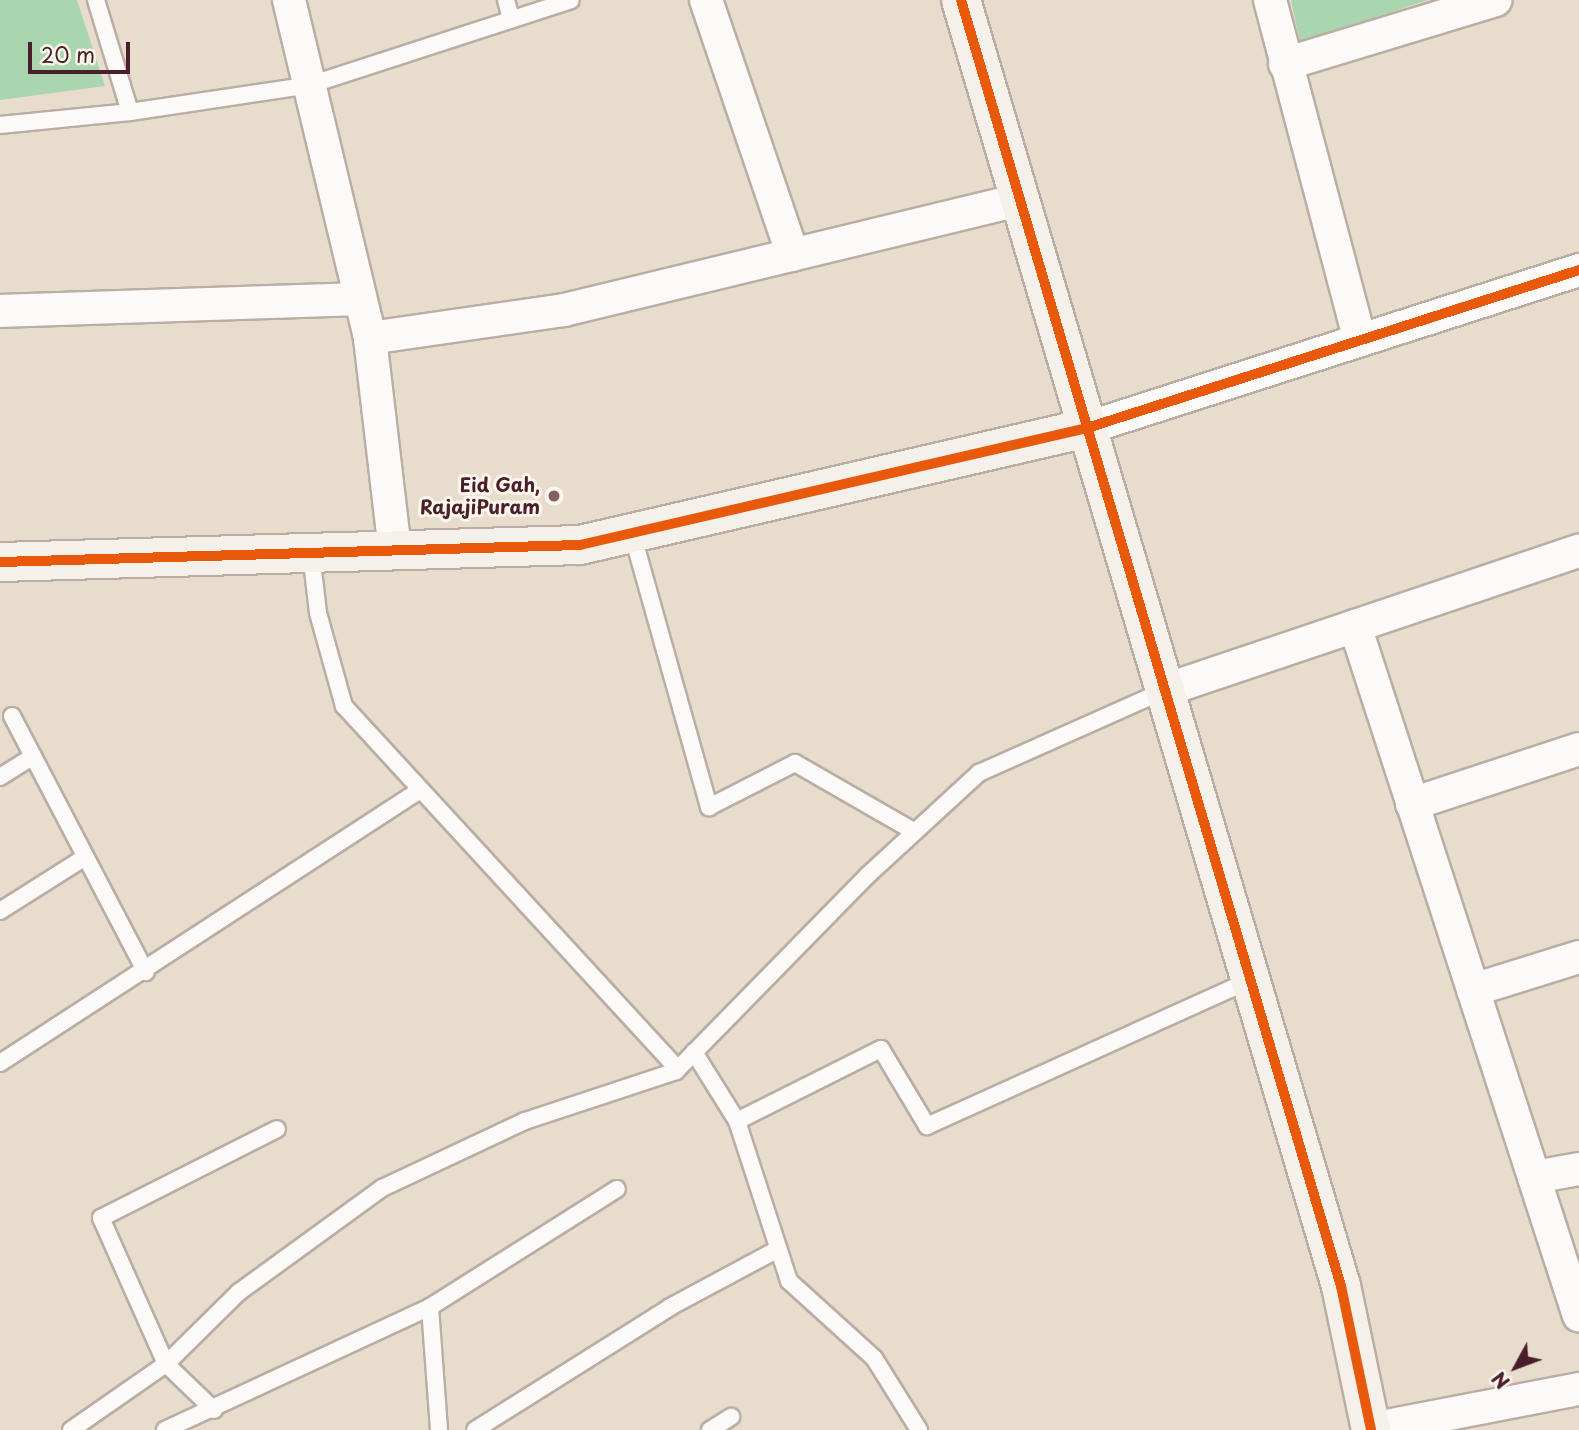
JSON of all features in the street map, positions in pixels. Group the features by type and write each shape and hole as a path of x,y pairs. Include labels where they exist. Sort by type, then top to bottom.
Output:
{"street":[{"path":"289,0 370,338 395,551"},
{"path":"706,0 793,255"},
{"path":"961,0 1341,1286 1371,1429 1579,1389"},
{"path":"1270,0 1360,340"},
{"path":"1285,64 1496,0"},
{"path":"370,338 564,310 1020,200"},
{"path":"0,562 580,545 1087,428 1579,270"},
{"path":"0,311 360,299"},
{"path":"1165,690 1579,551"},
{"path":"1355,626 1579,1316"},
{"path":"1412,804 1579,749"},
{"path":"1473,990 1579,957"},
{"path":"1534,1177 1579,1169"}],"lane":[{"path":"96,0 131,112"},
{"path":"506,0 511,19"},
{"path":"0,125 131,112 310,85 571,0"},
{"path":"632,533 709,807 795,763 915,832"},
{"path":"311,553 318,613 344,706 678,1069"},
{"path":"71,1430 166,1364 239,1292 382,1188 525,1121 678,1069 915,832 979,773 1165,690"},
{"path":"12,716 146,972"},
{"path":"0,777 33,756"},
{"path":"0,1063 146,972 420,790"},
{"path":"0,911 86,857"},
{"path":"737,1121 881,1049 928,1126 1250,980"},
{"path":"694,1052 737,1121 789,1281 874,1358 919,1430"},
{"path":"214,1410 166,1364 101,1218 278,1129"},
{"path":"165,1430 214,1410 430,1307 617,1189"},
{"path":"475,1430 670,1307 778,1249"},
{"path":"430,1307 439,1430"},
{"path":"710,1430 731,1417"}],"green space":[{"path":"0,0 77,0 105,86 0,100"},
{"path":"1291,0 1428,0 1300,42"}],"cycle path":[{"path":"961,0 1341,1286 1371,1430"},
{"path":"0,562 580,545 1087,428 1579,270"}],"place":[{"name":"Eid Gah, RajajiPuram","path":"554,496"}]}
